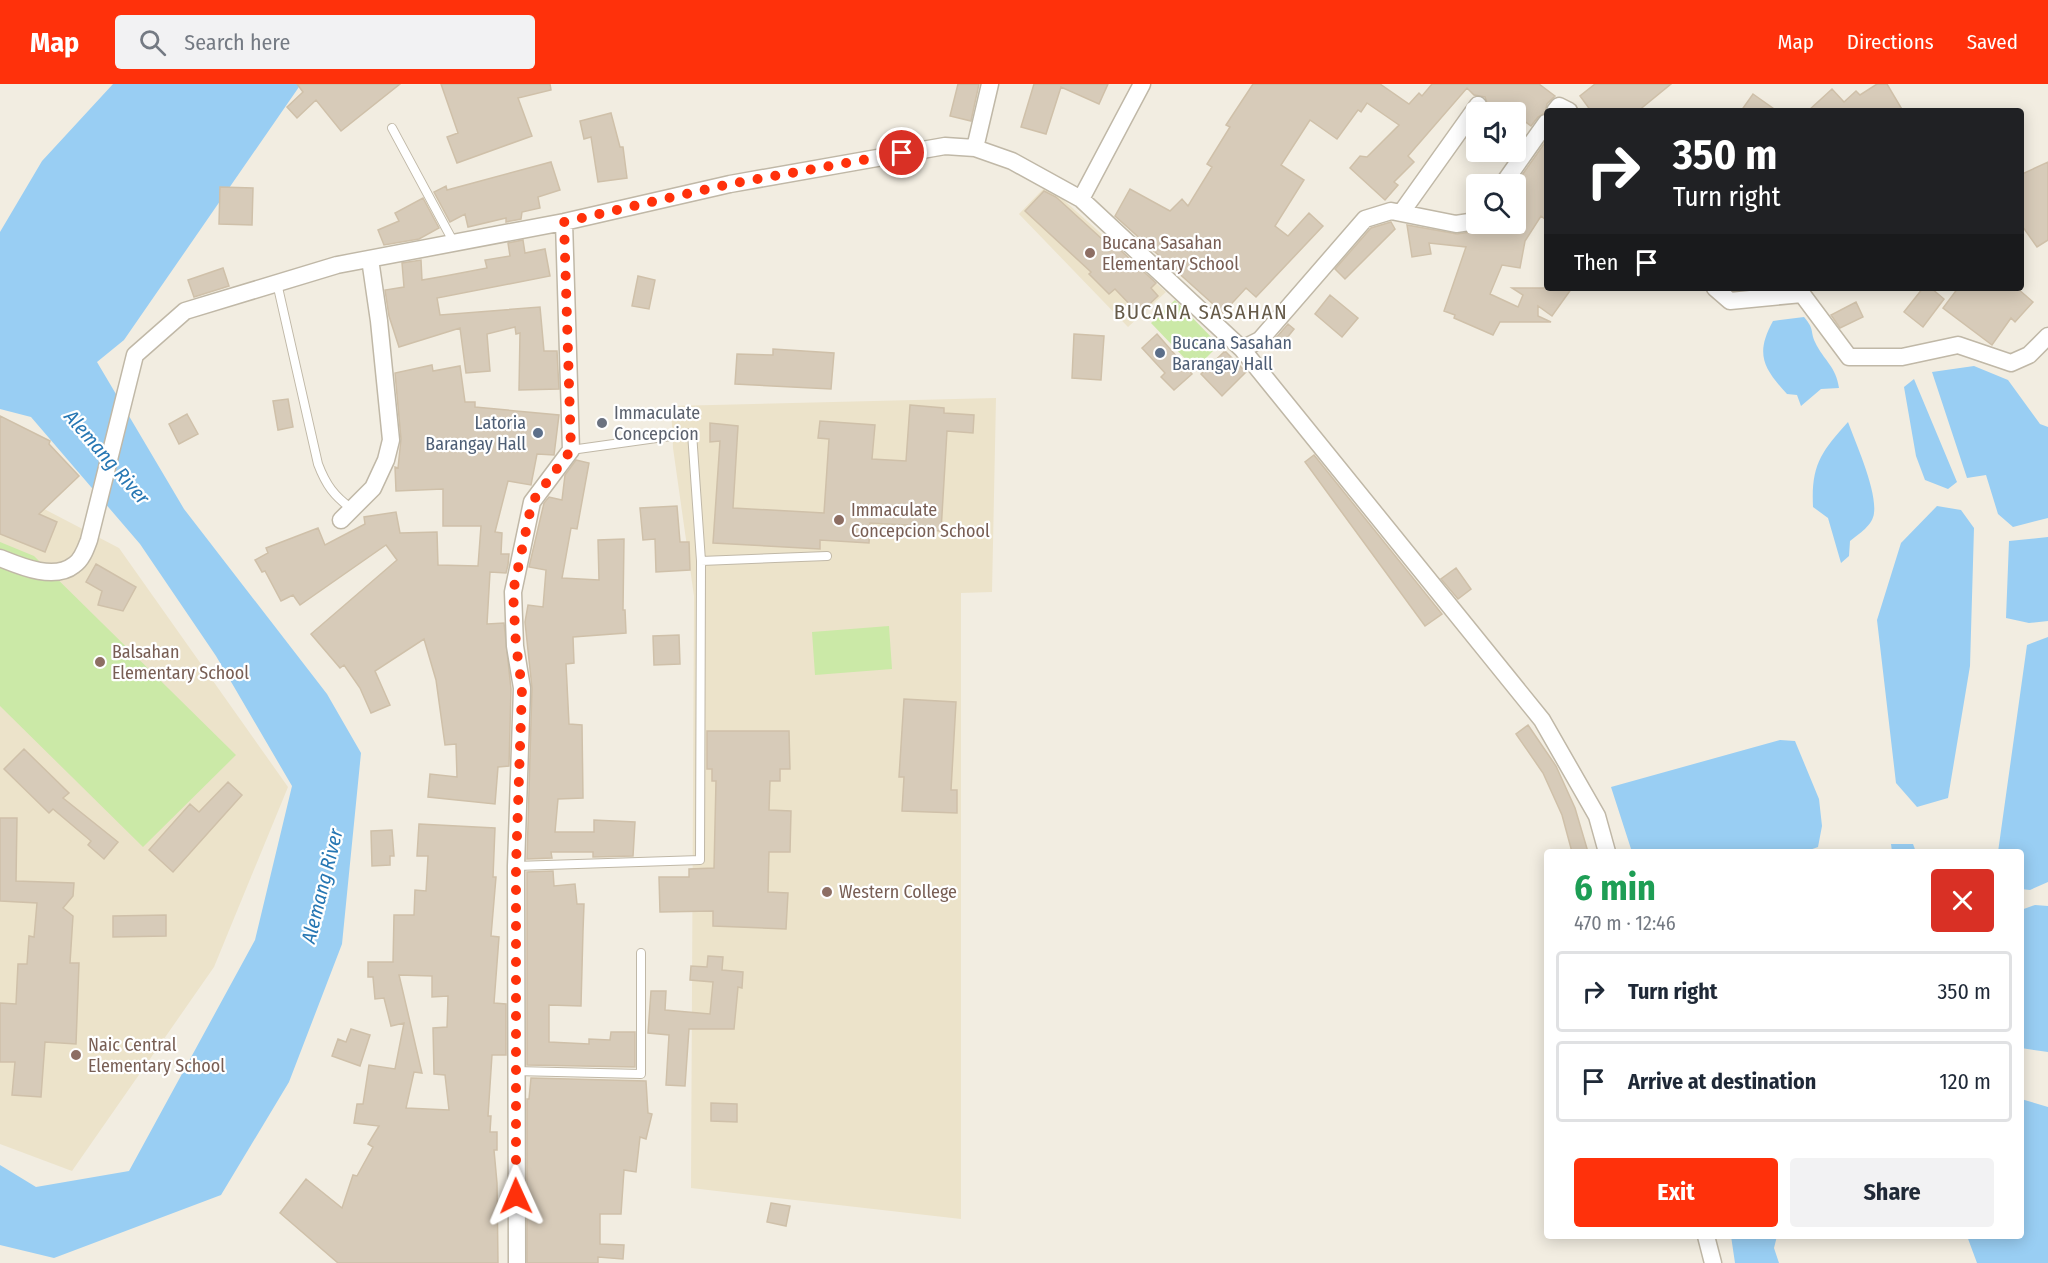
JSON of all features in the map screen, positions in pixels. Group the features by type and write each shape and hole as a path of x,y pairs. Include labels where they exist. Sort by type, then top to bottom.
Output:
{"street":[{"path":"975,148 990,84"},
{"path":"1081,199 1142,84"},
{"path":"1401,213 1466,122"},
{"path":"1510,174 1544,126"},
{"path":"0,558 33,571 59,570 74,566 89,540 135,355 185,312 338,264 564,222 730,184 945,146 975,148 1012,160 1081,199 1242,349 1542,720 1597,816 1605,849"},
{"path":"1242,349 1260,340 1365,219 1391,211 1456,224 1466,222"},
{"path":"517,1263 516,866 522,688 516,645 513,592 532,502 571,450 564,222"},
{"path":"347,515 372,488 386,460 391,440 382,344 370,259"},
{"path":"1718,291 1730,302 1802,294 1850,357 1902,357 1958,345 2011,363 2029,355 2048,336"},
{"path":"1707,1239 1713,1263"}],"lane":[{"path":"392,128 454,243"},
{"path":"277,283 318,464 324,482 347,515"},
{"path":"516,866 700,860 701,561 692,433 571,450"},
{"path":"701,561 827,556"},
{"path":"515,1071 641,1074 641,953"}],"shaded area":[{"name":"Bucana Sasahan Elementary School","path":"1047,185 1166,292 1128,327 1019,214"},
{"name":"Western College","path":"996,398 992,592 961,593 961,1219 691,1188 694,596 673,448 671,406"},
{"name":"Balsahan Elementary School","path":"0,486 119,548 288,787 214,967 72,1171 0,1144"}],"green space":[{"path":"1175,300 1219,345 1195,369 1151,323"},
{"path":"0,542 34,556 236,755 143,847 0,706"},
{"path":"889,626 892,669 815,675 812,632"}],"water":[{"name":"Alemang River","path":"113,84 301,84 124,340 97,362 184,509 327,694 361,753 342,944 289,1082 221,1195 54,1258 0,1245 0,1165 36,1187 129,1171 255,940 292,786 216,656 140,544 31,417 0,409 0,232 42,161"},
{"path":"1804,317 1811,328 1818,349 1835,374 1839,388 1821,389 1801,406 1797,395 1787,394 1772,376 1764,360 1763,352 1767,333 1773,321"},
{"path":"1974,366 2008,380 2040,424 2048,427 2048,518 2013,527 1998,514 1986,475 1967,478 1932,372"},
{"path":"1914,379 1957,482 1948,489 1925,480 1916,456 1904,387"},
{"path":"1848,422 1869,480 1874,513 1868,525 1850,541 1849,556 1841,563 1828,518 1813,507 1813,493 1816,470 1820,460 1831,442"},
{"path":"1937,506 1961,510 1974,528 1970,666 1948,798 1917,807 1896,783 1877,620 1901,543"},
{"path":"2048,537 2048,621 2029,623 2006,618 2009,541"},
{"path":"2048,637 2048,882 2030,890 2024,889 2024,849 1998,849 2027,645"},
{"path":"1780,740 1795,741 1819,799 1822,826 1818,847 1812,849 1631,849 1611,787"},
{"path":"1891,844 1913,844 1915,849 1892,849"},
{"path":"2035,905 2048,906 2048,1052 2024,1048 2024,909"},
{"path":"2024,1100 2048,1107 2048,1263 1977,1263 1968,1239 2024,1239"},
{"path":"1731,1239 1776,1239 1774,1248 1779,1263 1735,1263"}],"building":[{"path":"297,84 400,84 341,131 316,100 297,118 287,107 303,92"},
{"path":"441,84 550,84 551,90 518,98 532,136 457,163 447,137 458,133"},
{"path":"958,84 979,84 971,121 950,116"},
{"path":"1034,84 1108,84 1099,104 1061,87 1046,134 1021,127"},
{"path":"1253,84 1380,84 1409,104 1419,93 1422,96 1432,84 1539,84 1555,96 1544,108 1544,114 1531,126 1526,122 1526,102 1487,102 1485,97 1474,95 1467,88 1408,156 1414,162 1394,182 1398,185 1385,200 1350,168 1360,156 1367,157 1399,125 1367,103 1361,112 1358,110 1337,139 1310,120 1281,165 1304,180 1275,226 1288,236 1309,213 1323,226 1256,297 1246,288 1223,313 1115,216 1130,189 1170,211 1182,199 1188,206 1212,167 1207,164 1230,127 1226,125"},
{"path":"1595,84 1671,84 1642,108 1589,108 1580,96"},
{"path":"1877,84 1887,84 1901,108 1811,108 1832,89 1844,102 1856,91 1860,95"},
{"path":"1753,94 1773,108 1743,108"},
{"path":"611,113 620,147 623,147 627,178 598,182 591,137 584,139 580,121"},
{"path":"1544,144 1544,218 1541,216 1525,241 1520,268 1502,265 1490,294 1518,307 1523,295 1512,288 1570,291 1552,316 1538,306 1538,316 1551,322 1500,322 1493,335 1454,318 1455,315 1444,311 1466,247 1429,243 1431,254 1412,257 1407,225 1457,234 1526,234 1526,174 1523,174"},
{"path":"551,162 560,190 538,197 540,208 522,212 521,219 506,222 506,218 468,227 465,214 450,222 434,192 446,186 447,190"},
{"path":"2048,162 2048,240 2037,247 2024,229 2024,173"},
{"path":"220,187 253,188 252,225 219,224"},
{"name":"Bucana Sasahan Elementary School","path":"1044,191 1056,197 1102,239 1104,235 1156,283 1151,288 1158,296 1139,314 1115,289 1109,294 1089,274 1091,272 1025,211"},
{"path":"423,198 439,228 419,239 384,245 378,230 399,221 395,213"},
{"path":"1391,222 1395,229 1345,279 1335,269 1371,228"},
{"path":"523,240 525,253 545,249 550,276 437,298 440,315 540,307 544,351 557,351 559,389 519,390 520,333 516,334 515,327 487,334 490,371 466,373 460,328 399,347 389,316 385,290 404,287 402,263 421,260 422,280 445,276 487,268 485,260 510,256 508,243"},
{"path":"223,268 229,286 194,297 188,280"},
{"path":"638,276 655,280 649,309 632,306"},
{"path":"1921,291 1935,291 1944,299 1923,327 1904,312"},
{"path":"1956,291 2020,291 2033,302 2015,322 2011,318 1992,345 1943,308"},
{"path":"1330,295 1358,318 1342,337 1315,314"},
{"path":"1856,302 1863,317 1840,328 1831,315"},
{"path":"1288,324 1294,329 1282,344 1275,339"},
{"path":"1074,334 1104,336 1101,380 1072,378"},
{"path":"1157,334 1192,374 1174,390 1161,377 1165,373 1142,348"},
{"path":"773,349 834,353 831,389 735,384 737,354 773,355"},
{"path":"1225,351 1246,372 1222,396 1201,374"},
{"path":"432,365 433,371 460,366 465,402 475,402 475,407 559,415 554,455 537,454 531,485 508,481 495,532 502,533 501,554 509,554 506,573 490,572 487,624 504,623 511,689 509,766 498,767 495,804 428,797 430,774 457,777 456,744 445,745 436,680 424,639 375,671 390,705 371,713 360,688 344,665 340,668 311,634 397,560 386,545 300,605 293,595 281,601 265,571 262,572 255,560 268,553 266,548 318,528 325,545 365,524 364,517 396,512 400,533 437,532 438,565 478,566 481,526 443,526 443,489 396,491 395,467 398,468 401,439 395,373"},
{"path":"288,399 293,427 278,430 273,401"},
{"path":"910,405 944,408 944,413 974,415 973,433 947,431 941,531 925,530 925,526 870,523 869,543 820,540 820,549 713,543 720,441 710,442 710,423 738,426 733,508 824,513 829,439 818,438 820,421 875,425 872,459 906,461"},
{"path":"187,414 198,434 179,444 169,424"},
{"path":"0,416 50,441 49,444 79,476 39,514 57,522 45,552 0,534"},
{"path":"1314,455 1442,614 1425,626 1305,462"},
{"path":"576,460 589,463 577,529 571,528 562,578 599,580 598,540 624,539 623,610 625,610 626,633 573,637 574,663 566,664 569,724 582,725 583,798 558,799 555,832 594,832 594,820 635,822 633,856 593,857 593,852 551,852 552,858 527,859 532,688 525,622 528,605 543,607 546,570 529,567 544,503 549,497 562,500 565,475"},
{"path":"677,506 680,542 689,542 690,570 656,572 655,539 643,540 640,508"},
{"path":"96,564 136,587 123,611 98,605 102,591 86,582"},
{"path":"1456,568 1471,589 1458,599 1441,579"},
{"path":"679,635 680,664 654,665 653,636"},
{"path":"904,699 956,702 951,790 957,790 957,813 902,811 904,777 899,777"},
{"path":"1528,725 1556,766 1575,808 1587,849 1571,849 1562,815 1543,773 1516,734"},
{"path":"707,731 789,731 790,769 780,769 780,781 770,781 769,810 791,811 790,852 769,852 768,892 788,893 786,929 713,926 713,911 660,912 659,877 689,877 689,869 714,868 716,781 712,781 712,769 707,769"},
{"path":"24,749 69,793 63,798 118,842 104,859 88,845 91,841 53,809 49,813 4,769"},
{"path":"228,782 242,795 173,872 149,850 190,804 199,812"},
{"path":"0,818 17,818 16,881 74,883 73,896 63,908 73,916 70,963 79,963 76,1044 45,1042 41,1097 12,1095 15,1062 0,1062 0,1003 16,1004 18,964 27,964 29,936 34,937 37,903 0,901"},
{"path":"419,824 495,828 493,877 496,877 491,936 499,937 494,1003 506,1004 506,1055 492,1055 488,1116 491,1116 490,1132 497,1132 497,1150 494,1150 497,1183 498,1263 338,1263 280,1213 306,1179 342,1208 353,1175 357,1176 373,1147 368,1144 379,1126 354,1123 357,1104 363,1104 369,1065 395,1069 404,1023 391,1026 384,998 375,999 373,977 368,977 368,962 393,962 394,915 414,915 415,890 426,891 428,856 417,856","holes":["399,975 432,976 432,997 448,996 447,1027 433,1028 434,1074 445,1075 449,1110 406,1108 414,1072 422,1073"]},
{"path":"392,830 394,856 390,856 390,865 372,866 371,831"},
{"path":"553,871 554,886 575,884 577,904 584,904 581,1006 549,1005 549,1042 589,1044 589,1039 610,1040 611,1032 635,1032 635,1067 527,1065 527,872"},
{"path":"166,915 166,936 113,937 113,916"},
{"path":"708,956 723,957 722,970 743,972 742,988 738,987 734,1029 689,1029 685,1086 666,1085 669,1035 648,1033 651,991 666,991 665,1010 710,1014 713,982 690,980 691,966 707,967"},
{"path":"351,1029 370,1035 360,1066 332,1056 338,1039 346,1042"},
{"path":"531,1078 646,1081 648,1113 652,1114 646,1139 640,1137 636,1172 624,1170 621,1214 600,1214 600,1244 624,1245 623,1259 598,1257 598,1263 527,1263 527,1099 529,1099"},
{"path":"711,1103 737,1104 737,1122 711,1121"},
{"path":"771,1203 790,1206 786,1226 767,1222"}],"place":[{"name":"Bucana Sasahan Elementary School","path":"1090,253"},
{"name":"Bucana Sasahan Barangay Hall","path":"1160,353"},
{"name":"Immaculate Concepcion","path":"602,423"},
{"name":"Latoria Barangay Hall","path":"538,433"},
{"name":"Immaculate Concepcion School","path":"839,520"},
{"name":"Balsahan Elementary School","path":"100,662"},
{"name":"Western College","path":"827,892"},
{"name":"Naic Central Elementary School","path":"76,1055"}],"district":[{"name":"BUCANA SASAHAN","path":"1201,312"}],"route":[{"path":"516,1196 516,866 522,688 516,645 513,592 532,502 571,450 564,222 730,184 902,153"}]}
